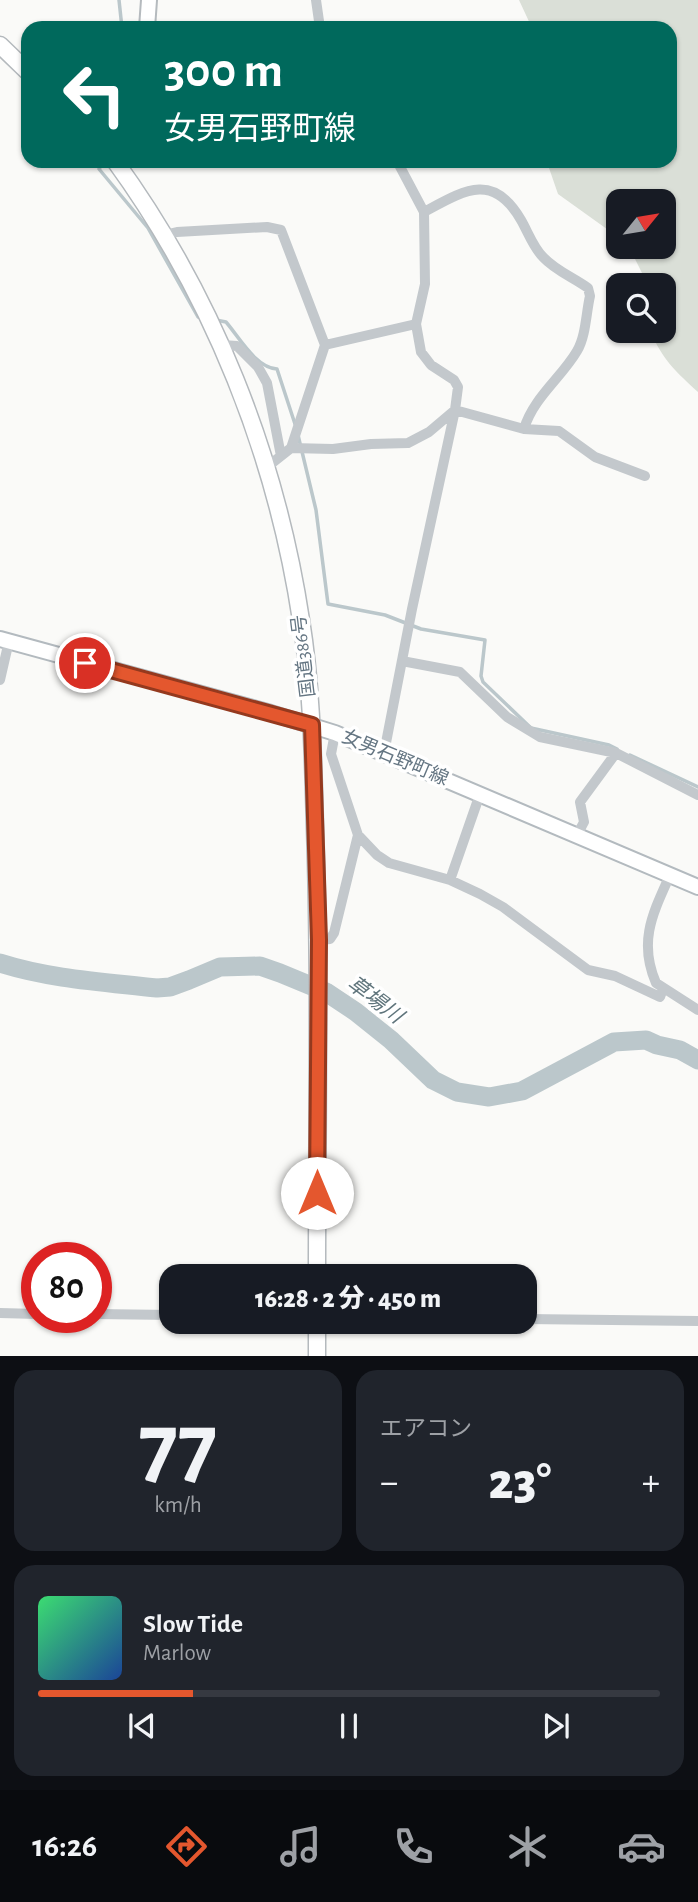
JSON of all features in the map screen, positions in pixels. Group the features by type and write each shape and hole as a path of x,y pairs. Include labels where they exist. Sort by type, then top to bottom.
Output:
{"highway":[{"path":"0,45 21,65"},
{"name":"国道386号","path":"120,168 151,212 222,345 256,430 267,467 301,620 312,725 319,940 317,1264"},
{"path":"317,1334 317,1356"}],"main road":[{"path":"148,21 149,0"},
{"name":"女男石野町線","path":"5,640 335,733 698,887"}],"street":[{"path":"316,0 319,21"},
{"path":"384,753 458,387 454,380 431,365 421,352 416,324 425,284 424,212 401,168"},
{"path":"424,212 465,192 485,189 503,197 512,205 543,258 554,268 588,288 590,296 577,351 551,382 526,421 524,429"},
{"path":"164,235 267,227 281,230 324,345 291,447 267,467"},
{"path":"324,345 416,324"},
{"path":"222,345 237,346 258,367 267,383 281,456"},
{"path":"455,410 524,429 559,431 595,457 645,476"},
{"path":"291,447 333,449 408,443 429,432 455,410"},
{"path":"0,680 5,640"},
{"path":"402,661 460,672 507,717 540,737 616,754 698,795"},
{"path":"335,733 331,754 358,835 377,855 389,863 450,880 502,907 588,970 615,976 660,997 663,989"},
{"path":"577,835 584,822 580,802 616,754"},
{"path":"450,880 480,794"},
{"path":"319,940 330,939 334,933 358,835"},
{"path":"670,875 649,924 649,959 656,983 698,1010"},
{"path":"0,1313 21,1314"},
{"path":"112,1314 159,1315"},
{"path":"537,1319 698,1321"}],"shaded area":[{"path":"519,0 698,0 698,392 670,364 656,343 676,343 676,273 642,273 635,259 676,259 676,189 606,189 606,228 558,194 549,168 677,168 677,21 529,21"}],"waterway":[{"path":"119,0 121,21"},
{"path":"100,168 148,228 198,317 202,318"},
{"path":"216,320 226,322 255,358 277,369 295,424"},
{"path":"298,435 316,510 328,604 385,615 421,629 485,640 481,676 483,682 531,728 617,749"},
{"path":"630,755 698,787"},
{"name":"草場川","path":"0,963 58,976 157,988 170,987 220,967 260,966 326,992 391,1040 433,1080 457,1092 489,1097 522,1091 614,1042 646,1040 680,1050 698,1060"}],"route":[{"path":"85,663 312,725 319,940 317,1193"}]}
